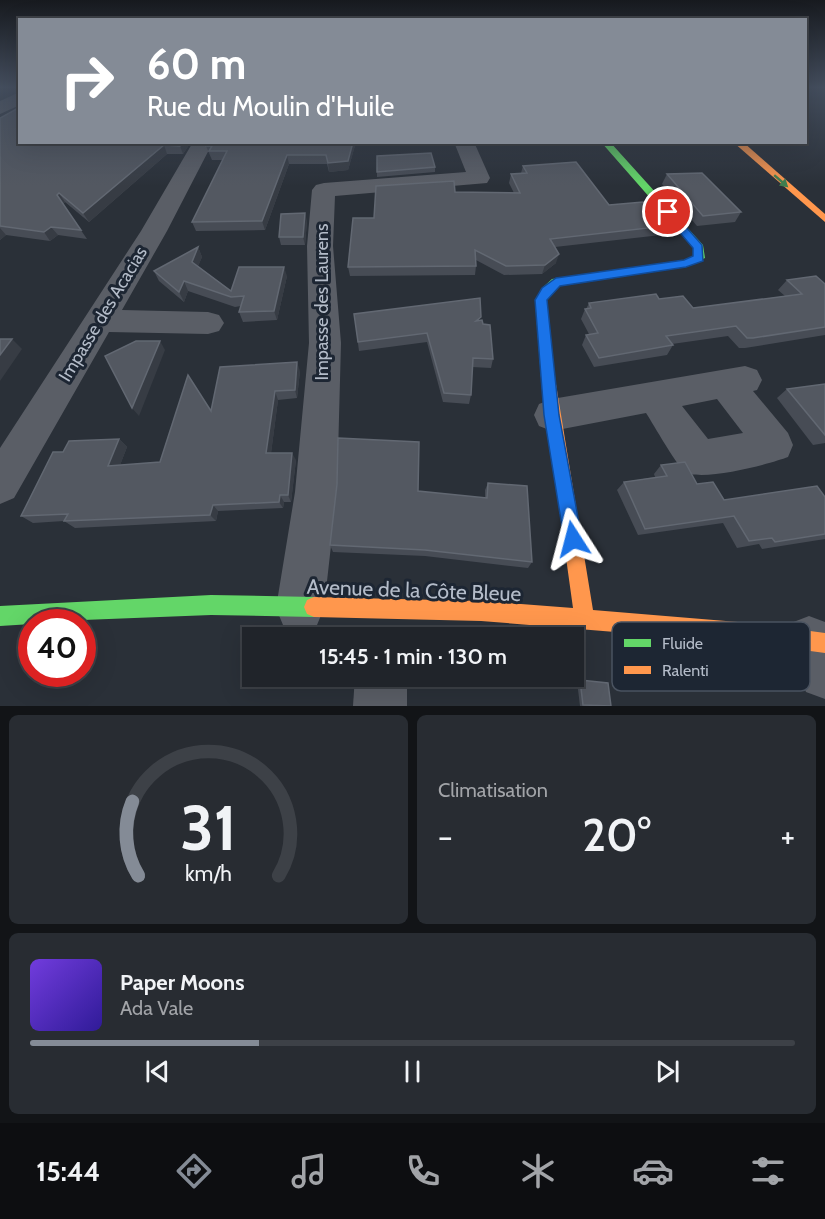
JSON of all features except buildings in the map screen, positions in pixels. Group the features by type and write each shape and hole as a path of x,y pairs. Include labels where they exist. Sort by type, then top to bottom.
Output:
{"street":[{"name":"Impasse des Acacias","path":"0,484 154,231 202,144"},
{"name":"Impasse des Laurens","path":"300,608 316,492 325,343 320,246 324,190 479,178 465,144"},
{"path":"584,618 552,415 541,300 546,291 556,282 686,263 699,258 699,247 607,144"},
{"path":"739,144 825,219"},
{"path":"759,144 782,163"},
{"path":"99,321 207,323"},
{"path":"552,415 654,396 735,382 774,445 699,459 654,396"},
{"name":"Avenue de la Côte Bleue","path":"0,615 211,605 300,608 382,623 481,611 628,622"},
{"path":"380,706 381,687"}],"traffic: fast":[{"path":"548,378 541,300 546,291 556,282 686,263 699,258 699,247 607,144"},
{"path":"0,616 211,605 314,607"}],"traffic: slow":[{"path":"739,144 825,219"},
{"path":"548,378 584,618"},
{"path":"314,607 481,611 616,622"},
{"path":"810,641 825,643"}],"route":[{"path":"573,539 552,415 541,300 546,291 556,282 686,263 699,258 699,247 668,212"}]}
